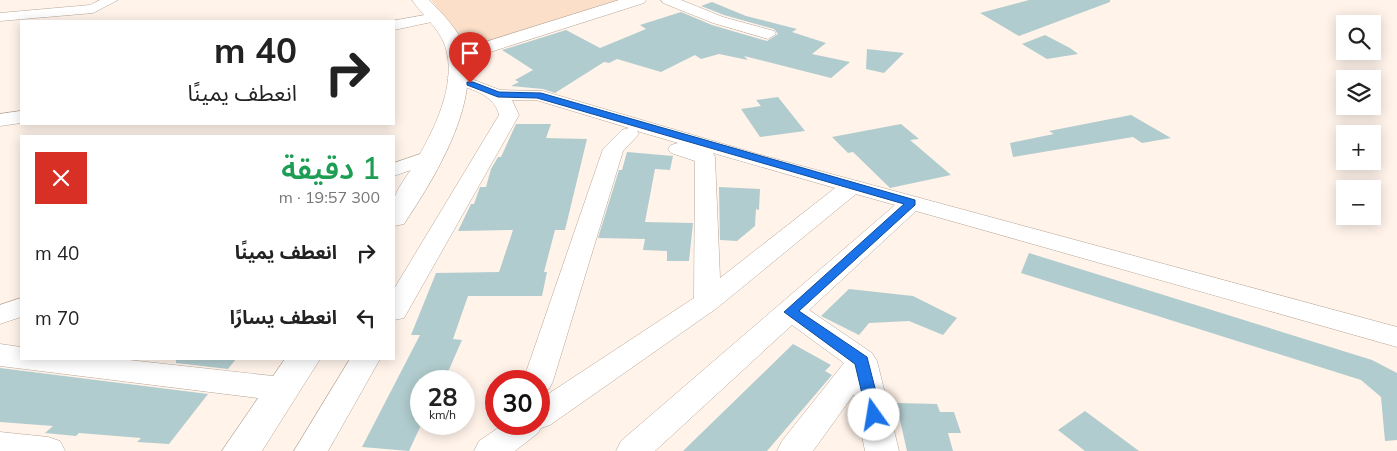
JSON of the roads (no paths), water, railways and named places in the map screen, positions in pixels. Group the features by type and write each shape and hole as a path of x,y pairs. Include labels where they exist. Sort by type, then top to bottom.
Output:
{"main road":[{"path":"395,216 429,157 455,102 456,67 454,43 436,17 420,0"},
{"path":"241,451 302,360"}],"street":[{"path":"0,17 94,8 111,0"},
{"path":"456,67 555,27 624,3 639,0"},
{"path":"668,0 718,20 768,34"},
{"path":"395,25 436,17"},
{"path":"456,67 509,98 523,104 705,157 707,302"},
{"path":"509,98 538,95 912,203 1397,337"},
{"path":"395,309 509,115 509,98"},
{"path":"0,120 20,116"},
{"path":"542,370 613,149 630,134"},
{"path":"395,170 429,157"},
{"path":"550,407 707,302 852,186"},
{"path":"632,451 912,203"},
{"path":"0,315 20,307"},
{"path":"791,312 862,361 882,451"},
{"path":"0,355 20,358"},
{"path":"38,360 282,389"},
{"path":"311,451 364,360"},
{"path":"794,451 862,361"},
{"path":"491,451 511,435"},
{"path":"2,447 48,451"}]}
